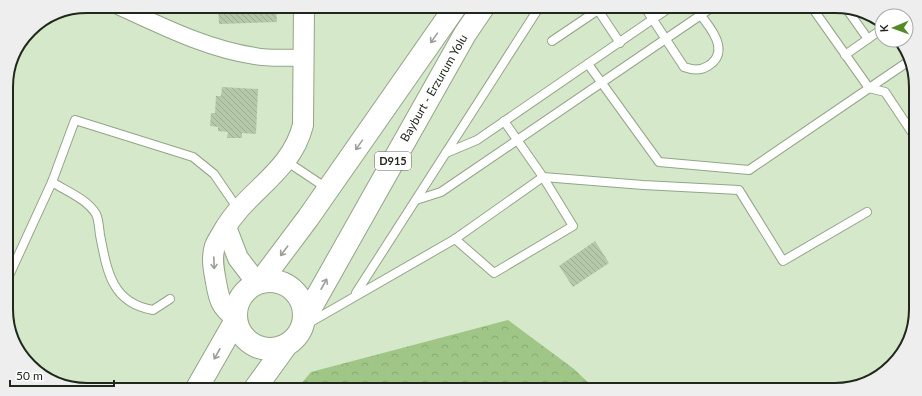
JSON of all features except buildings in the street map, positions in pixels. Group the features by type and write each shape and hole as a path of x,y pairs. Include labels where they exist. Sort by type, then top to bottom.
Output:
{"highway":[{"name":"Bayburt - Erzurum Yolu","path":"200,383 236,319 238,301 244,293 259,283 328,189 451,13"},
{"name":"Bayburt - Erzurum Yolu","path":"259,383 285,347 299,335 304,322 465,34 479,13"},
{"path":"259,283 279,282 288,285 301,299 304,308 304,322"},
{"path":"236,319 243,337 254,346 267,350 285,347"}],"street":[{"path":"133,13 181,35 231,52 256,57 304,58"},
{"path":"236,319 225,310 220,302 214,266 215,246 238,210 275,175 299,141 303,125 304,13"},
{"path":"226,227 238,258 259,283"}],"lane":[{"path":"354,296 536,13"},
{"path":"552,41 594,13"},
{"path":"600,13 620,42"},
{"path":"648,13 684,67 700,69 710,65 717,56 719,46 717,39 700,15"},
{"path":"446,153 477,140 662,13"},
{"path":"416,200 441,192 703,13"},
{"path":"816,13 869,88 885,92 909,127"},
{"path":"851,15 868,39"},
{"path":"845,55 874,35"},
{"path":"588,64 659,162 749,170 905,64"},
{"path":"13,267 52,182 75,120 193,157 214,174 238,210"},
{"path":"455,239 494,272 573,226 543,178 504,121"},
{"path":"286,161 328,189"},
{"path":"304,322 354,296 455,239 543,178 739,190 782,261 867,212"},
{"path":"52,182 88,204 96,215 110,279 116,289 140,308 153,310 170,299"}],"green space":[{"path":"508,320 574,369 589,383 302,383 311,372"}]}
